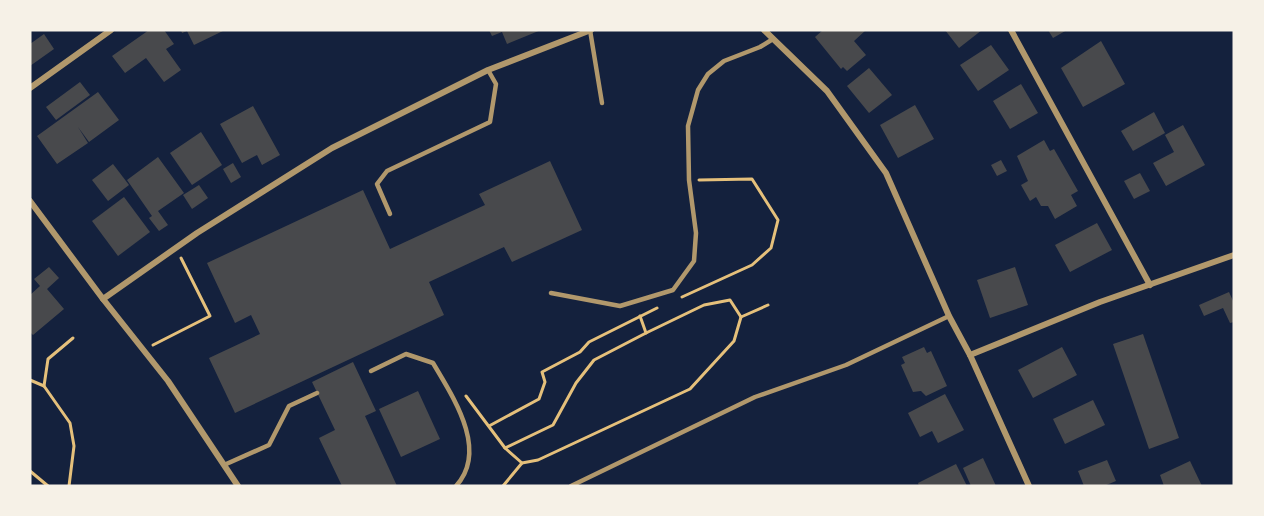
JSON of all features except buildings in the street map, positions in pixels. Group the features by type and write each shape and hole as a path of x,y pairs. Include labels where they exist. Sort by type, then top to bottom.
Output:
{"street":[{"path":"30,88 111,30"},
{"path":"103,299 332,148 488,70 591,30"},
{"path":"764,30 827,91 886,172 949,316 970,355 1029,486"},
{"path":"1011,30 1150,285"},
{"path":"30,201 103,299 144,349 238,486"},
{"path":"970,355 1100,302 1234,255"}],"lane":[{"path":"591,30 602,103"},
{"path":"551,293 620,306 674,290 694,261 696,233 689,180 688,126 698,90 708,74 724,60 760,47 773,39"},
{"path":"390,214 377,184 387,171 490,122 496,84 488,70"},
{"path":"571,486 755,397 846,365 949,316"},
{"path":"370,370 406,354 434,363 453,396 468,438 470,456 467,471 456,486"},
{"path":"224,465 269,445 289,406 317,393"}],"path":[{"path":"144,349 210,316 176,249"},
{"path":"505,448 553,425 576,383 594,360 704,305 730,300 741,317"},
{"path":"503,486 522,463 538,460 690,389 734,340 741,317 768,305"},
{"path":"640,316 646,333"},
{"path":"44,386 48,359 73,338"},
{"path":"30,380 44,386 70,423 74,446 69,486"},
{"path":"453,396 463,391 505,448 522,463"},
{"path":"30,471 48,486"}]}
